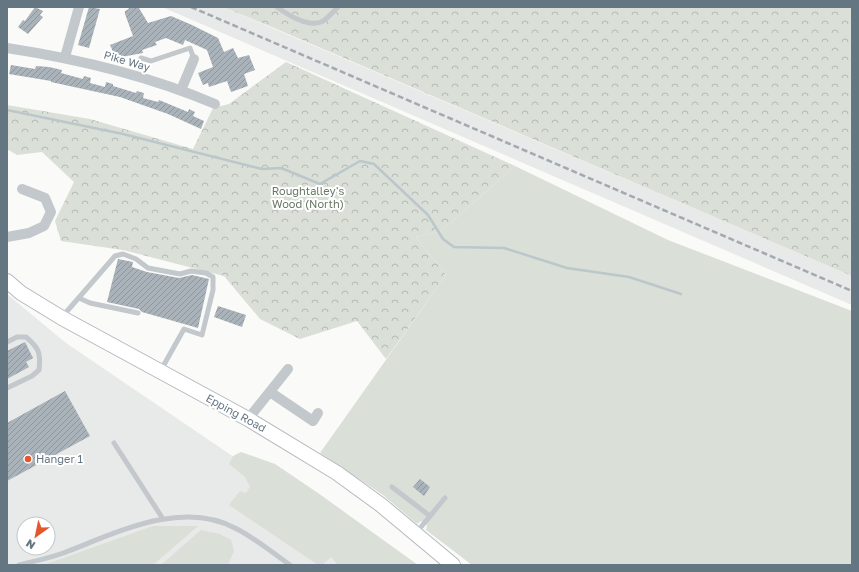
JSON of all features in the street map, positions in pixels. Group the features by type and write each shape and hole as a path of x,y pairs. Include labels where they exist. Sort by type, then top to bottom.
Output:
{"main road":[{"name":"Epping Road","path":"7,281 27,297 62,318 248,419 337,473 381,505 453,565"}],"street":[{"path":"65,57 79,7"},
{"name":"Pike Way","path":"7,48 65,57 121,71 181,90 214,104"},
{"path":"181,90 194,58"},
{"path":"7,237 29,232 44,226 51,212 45,198 22,189"},
{"path":"248,419 288,369"},
{"path":"270,392 313,421 318,413"}],"lane":[{"path":"277,7 292,17 312,24 322,22 338,7"},
{"path":"141,58 151,61 190,48 194,58"},
{"path":"62,318 115,256 122,254 136,260 148,268 180,274 191,271 206,273 213,277 213,290 202,334 184,329 160,371"},
{"path":"79,298 90,303 138,313"},
{"path":"7,342 17,337 26,337 36,346 40,358 40,370 32,376 7,388"},
{"path":"114,443 163,520"},
{"path":"392,487 430,516"},
{"path":"416,534 445,498"},
{"path":"19,565 64,552 120,530 163,520 207,518 237,528 290,565"}],"shaded area":[{"path":"162,7 223,7 852,276 852,305"},
{"path":"7,294 66,343 393,565 7,565"}],"green space":[{"path":"223,7 852,7 852,276 274,28"},
{"name":"Roughtalley's Wood (North)","path":"286,62 515,166 440,232 416,237 446,275 386,359 357,321 300,339 260,319 224,276 123,250 61,241 55,221 74,182 42,152 17,155 7,149 7,105 90,119 193,149 213,108 229,104"},
{"path":"515,166 668,240 852,311 852,565 472,565 426,530 427,525 421,521 417,524 383,495 320,453 446,275 416,237 440,232"},
{"path":"241,452 275,464 418,565 338,565 331,557 322,565 318,565 229,505 240,491 246,493 250,487 245,477 229,464 233,456"},
{"path":"153,526 198,526 153,565 44,565"},
{"path":"201,530 220,534 231,540 234,551 228,565 161,565"}],"building":[{"path":"35,7 43,11 40,15 43,17 28,34 18,27 23,20 25,21"},
{"path":"89,7 100,9 89,48 78,45"},
{"path":"128,7 139,8 148,23 171,16 218,38 224,52 233,48 238,58 249,55 255,70 244,74 248,86 231,92 227,81 209,87 208,83 203,85 198,73 213,67 207,50 185,40 183,45 166,38 155,42 157,45 142,50 143,53 116,58 110,45 133,36 125,14 125,11 129,9"},
{"path":"11,65 35,69 36,66 49,67 62,70 61,73 83,79 84,76 91,78 90,83 105,87 106,82 113,84 113,86 136,93 137,91 144,93 143,98 158,102 159,100 188,112 189,109 195,112 193,116 204,121 201,129 168,114 120,97 51,81 9,74"},
{"path":"118,259 133,262 132,267 147,272 179,278 192,275 209,279 198,328 142,312 139,309 107,302"},
{"path":"218,306 246,315 242,327 214,317"},
{"path":"25,342 33,358 26,362 29,367 7,379 7,351"},
{"name":"Hanger 1","path":"65,391 90,436 7,481 7,423"},
{"path":"420,479 430,487 424,496 413,487"}],"waterway":[{"path":"7,110 123,134 262,169 281,168 320,184 360,161 374,164 428,215 443,239 454,247 504,248 567,268 629,277 681,294"}],"railway":[{"path":"191,7 852,291"}],"place":[{"name":"Hanger 1","path":"28,459"}]}
